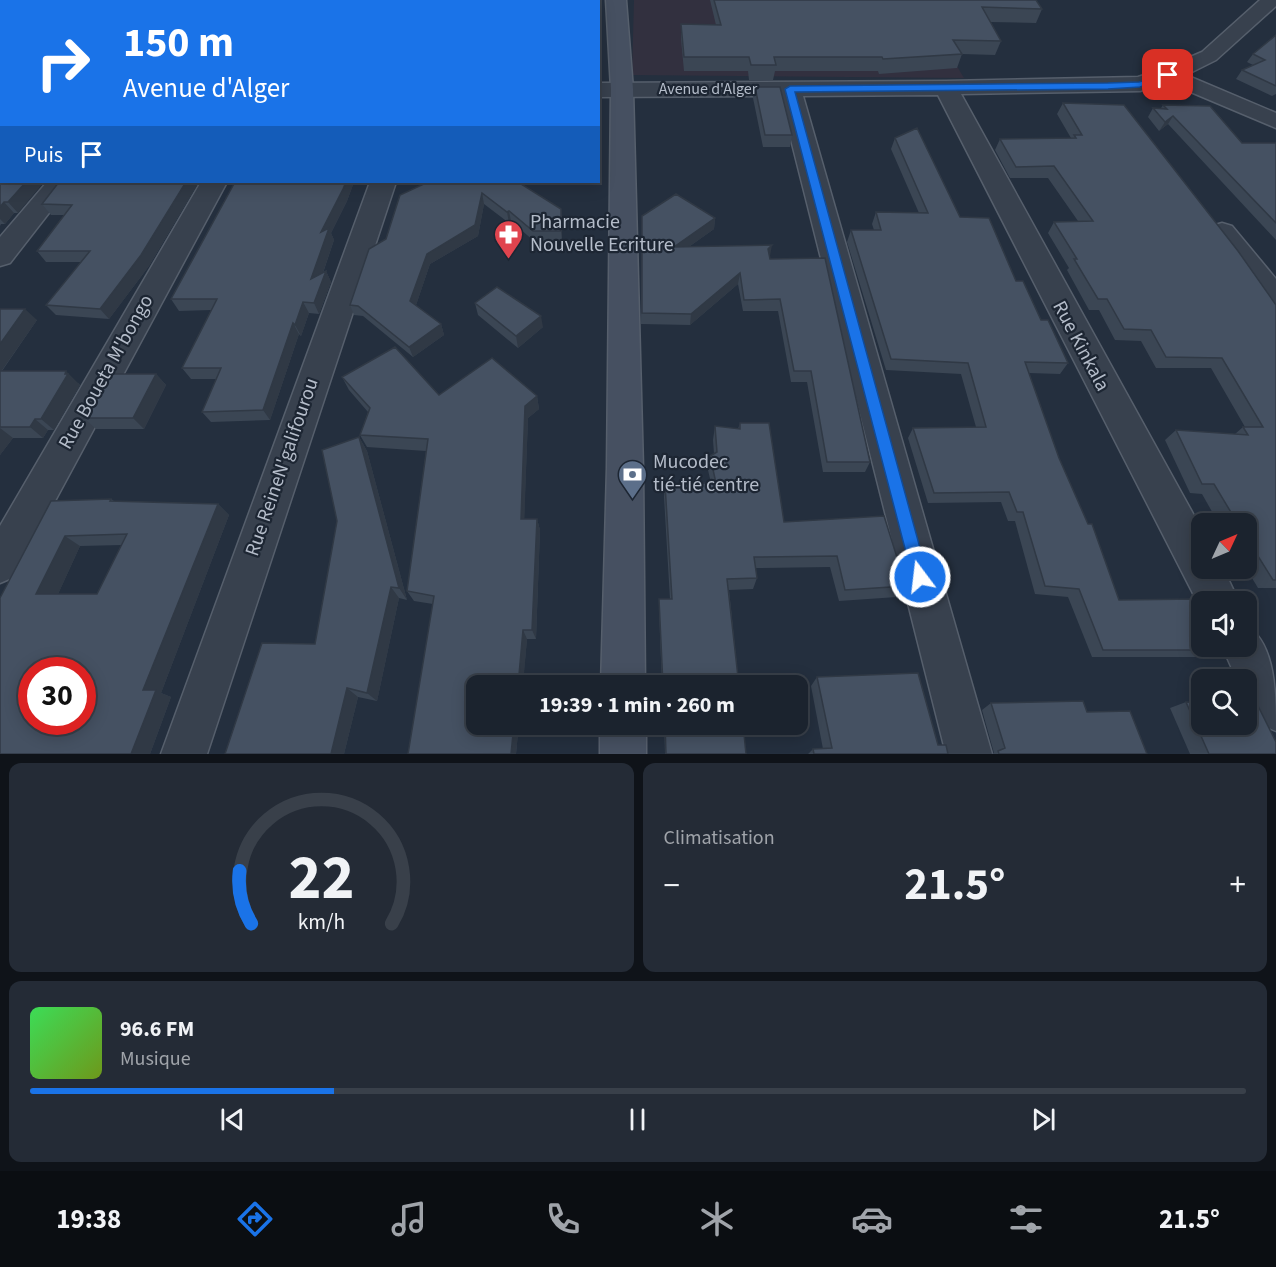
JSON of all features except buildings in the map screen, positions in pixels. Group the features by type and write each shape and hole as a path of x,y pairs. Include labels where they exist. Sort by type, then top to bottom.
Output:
{"street":[{"path":"616,0 610,89 625,456 623,675"},
{"name":"Avenue d'Alger","path":"610,89 946,88 1115,95 1168,75 1209,56 1271,0"},
{"path":"1168,75 1276,121"},
{"name":"Rue Kinkala","path":"946,88 1213,591"},
{"path":"790,89 969,754"},
{"path":"0,256 59,183"},
{"name":"Rue Boueta M'bongo","path":"0,564 213,183"},
{"name":"Rue ReineN'galifourou","path":"184,754 282,466 383,183"},
{"path":"1208,215 1276,300"},
{"path":"1249,657 1276,708"},
{"path":"623,735 623,754"}],"shaded area":[{"path":"634,0 918,0 964,78 632,75"}],"place":[{"name":"Pharmacie Nouvelle Ecriture","path":"509,260"},
{"name":"Mucodec tié-tié centre","path":"632,500"}],"route":[{"path":"920,577 790,89 1108,86 1140,84 1168,75"}]}
